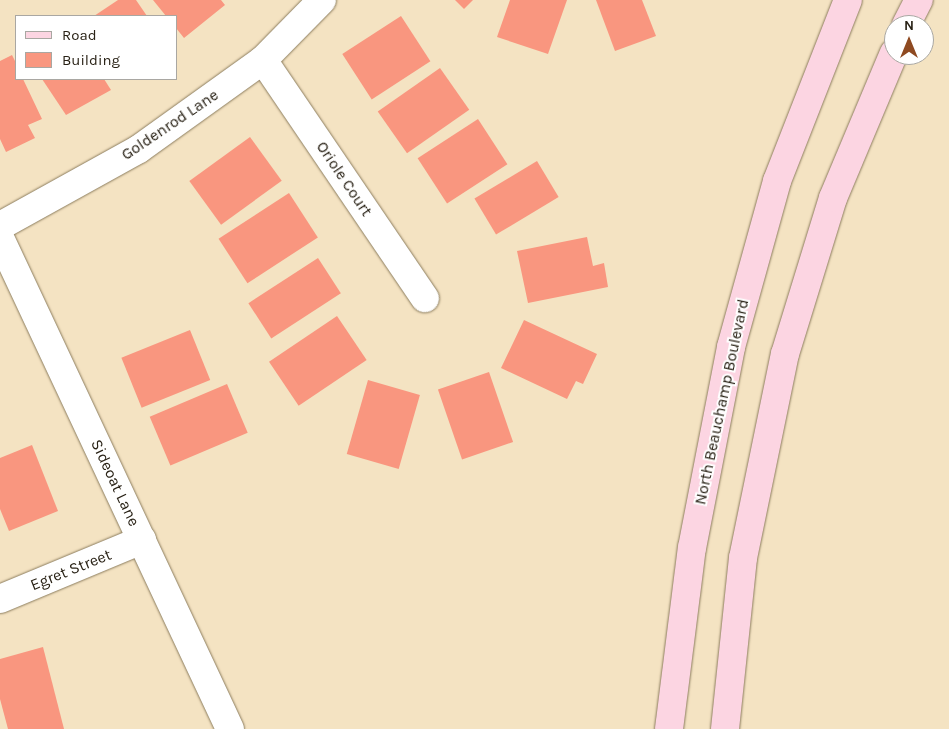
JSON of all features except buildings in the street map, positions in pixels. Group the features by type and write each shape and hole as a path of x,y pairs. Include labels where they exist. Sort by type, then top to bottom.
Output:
{"street":[{"name":"Goldenrod Lane","path":"0,226 138,149 263,60 322,0"},
{"name":"North Beauchamp Boulevard","path":"669,729 692,548 731,347 777,181 848,0"},
{"path":"911,15 918,0"},
{"name":"Oriole Court","path":"263,60 425,298"},
{"path":"725,729 743,558 785,354 833,198 889,65"},
{"name":"Sideoat Lane","path":"0,238 230,729"},
{"name":"Egret Street","path":"0,599 142,540"}]}
